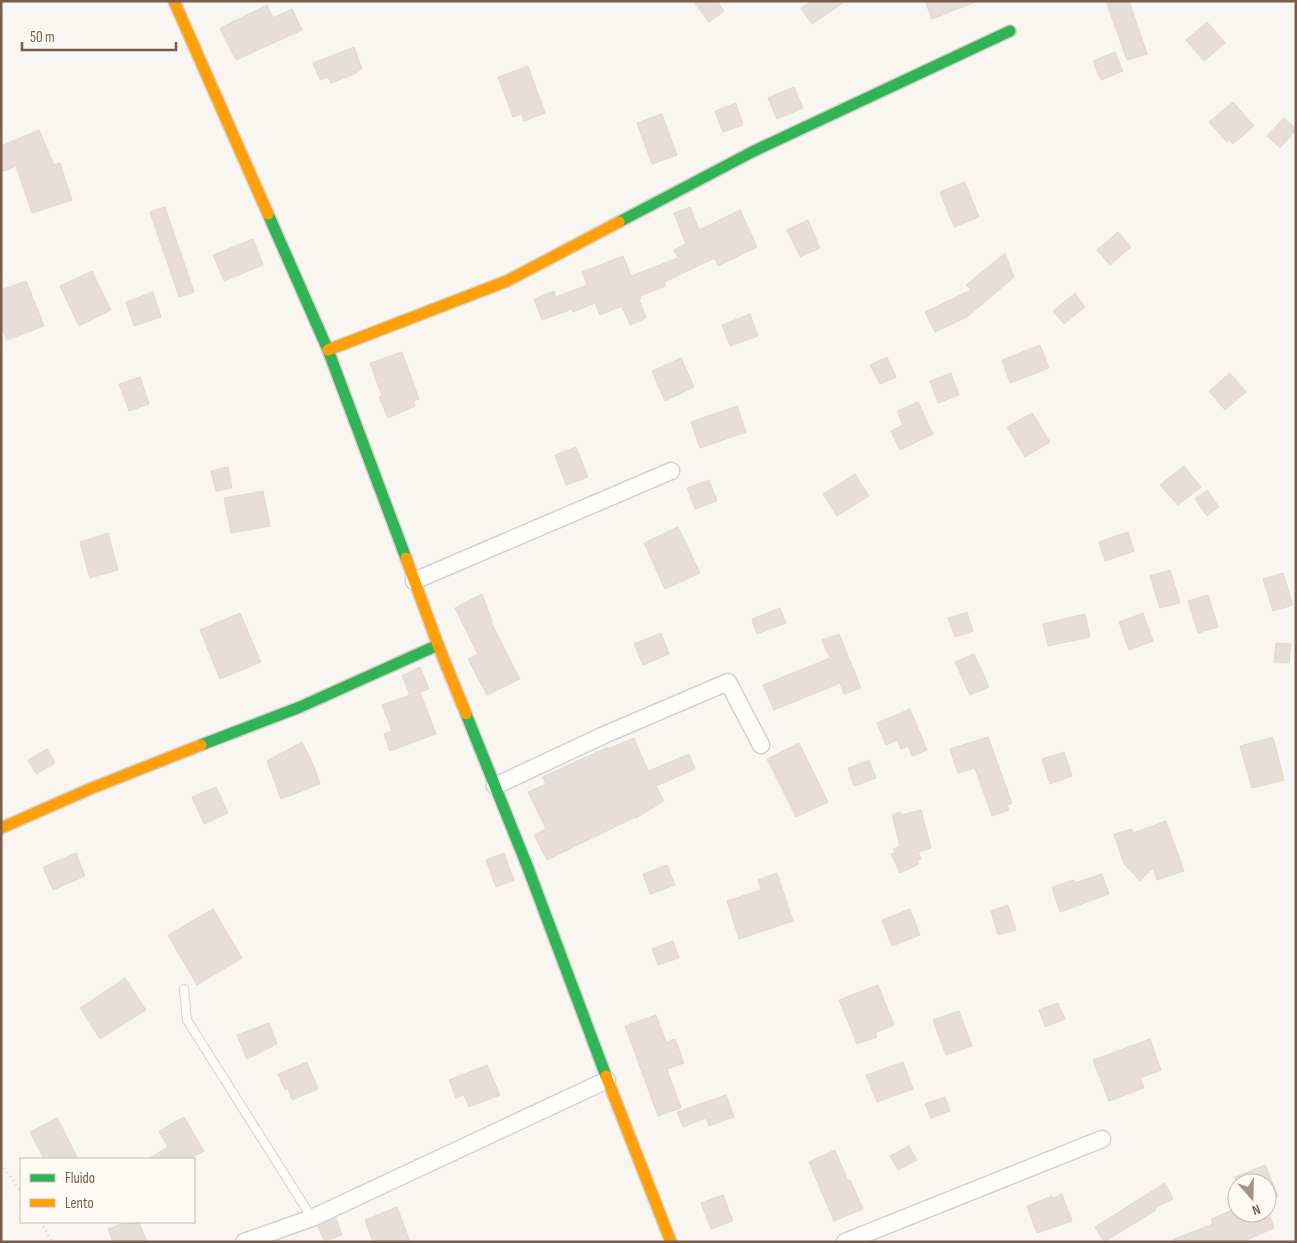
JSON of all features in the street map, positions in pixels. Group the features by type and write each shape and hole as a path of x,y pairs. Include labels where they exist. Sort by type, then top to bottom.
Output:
{"main road":[{"path":"174,1 328,350 438,645 528,868 607,1080 671,1242"},
{"path":"328,350 507,280 754,151 1010,31"},
{"path":"1,828 92,788 300,707 438,645"}],"street":[{"path":"414,581 671,471"},
{"path":"495,786 604,735 728,682 761,745"},
{"path":"244,1242 312,1218 607,1080"},
{"path":"845,1242 1102,1139"}],"lane":[{"path":"184,989 187,1020 312,1218"}],"path":[{"path":"1,1164 20,1190"},
{"path":"41,1223 52,1242"}],"building":[{"path":"693,1 717,1 724,11 709,22"},
{"path":"812,1 846,1 812,24 801,8"},
{"path":"925,1 974,1 975,2 932,19"},
{"path":"1106,1 1129,1 1147,54 1127,60"},
{"path":"267,5 273,18 292,9 302,30 236,60 220,28"},
{"path":"1207,22 1225,43 1204,61 1186,40"},
{"path":"354,47 362,69 357,73 331,83 328,77 320,80 313,63"},
{"path":"1115,52 1123,71 1101,80 1093,61"},
{"path":"528,66 545,113 524,121 522,114 513,117 498,77"},
{"path":"794,87 803,108 777,119 768,98"},
{"path":"1233,102 1254,126 1233,144 1229,139 1227,142 1209,122"},
{"path":"736,103 743,125 723,132 715,111"},
{"path":"662,114 677,155 652,164 637,123"},
{"path":"1284,118 1296,130 1280,148 1267,136"},
{"path":"39,130 54,165 60,163 72,200 32,213 16,166 1,172 1,146"},
{"path":"965,182 979,217 954,227 940,192"},
{"path":"165,207 194,292 179,297 150,212"},
{"path":"690,207 699,230 740,210 757,247 718,266 715,258 664,282 666,286 640,296 641,299 639,299 646,318 630,325 622,306 600,315 595,303 573,312 572,309 542,320 534,299 554,291 556,297 587,285 582,272 623,256 631,276 678,258 674,250 686,244 674,213"},
{"path":"808,220 820,248 800,257 787,230"},
{"path":"1118,232 1131,247 1110,265 1097,250"},
{"path":"253,239 263,265 224,281 213,255"},
{"path":"1005,253 1014,277 967,317 935,332 925,312 971,290 966,285"},
{"path":"92,271 111,310 79,326 60,286"},
{"path":"26,281 44,326 7,340 1,325 1,290"},
{"path":"153,292 161,317 134,326 126,302"},
{"path":"1075,293 1085,307 1064,324 1053,311"},
{"path":"750,314 758,336 730,346 722,325"},
{"path":"1040,345 1049,368 1010,383 1002,360"},
{"path":"402,352 419,399 413,401 415,406 388,418 379,397 382,396 370,363"},
{"path":"887,357 896,377 880,384 870,365"},
{"path":"681,358 694,387 665,401 652,371"},
{"path":"951,373 959,395 938,403 930,381"},
{"path":"1230,373 1246,392 1225,410 1209,391"},
{"path":"140,377 149,404 129,411 119,384"},
{"path":"918,402 933,434 900,450 891,431 903,425 897,411"},
{"path":"737,406 746,432 700,448 691,422"},
{"path":"1032,413 1050,442 1025,457 1007,427"},
{"path":"576,447 588,477 566,485 555,455"},
{"path":"1184,466 1201,487 1178,505 1160,485"},
{"path":"228,467 232,488 216,491 211,471"},
{"path":"855,474 869,496 837,516 823,494"},
{"path":"709,480 717,501 695,509 687,488"},
{"path":"1207,490 1219,507 1207,516 1195,499"},
{"path":"263,491 270,526 231,533 224,498"},
{"path":"678,527 700,573 665,589 644,543"},
{"path":"1128,532 1134,551 1105,561 1099,542"},
{"path":"108,533 118,570 90,578 80,542"},
{"path":"1170,570 1180,603 1160,608 1150,576"},
{"path":"1283,573 1293,605 1273,611 1263,579"},
{"path":"482,594 491,622 520,679 487,695 468,659 478,654 455,608"},
{"path":"1208,595 1218,627 1198,633 1188,601"},
{"path":"780,608 786,623 757,634 752,619"},
{"path":"967,612 973,631 955,637 948,618"},
{"path":"240,613 261,662 220,679 200,630"},
{"path":"1143,613 1153,641 1129,650 1119,622"},
{"path":"1085,614 1090,637 1048,646 1043,624"},
{"path":"661,633 669,654 643,665 634,644"},
{"path":"839,634 861,688 844,694 840,683 774,710 763,685 830,658 822,640"},
{"path":"1276,643 1291,644 1289,663 1274,662"},
{"path":"974,654 989,687 970,695 955,662"},
{"path":"420,667 429,689 420,692 436,734 390,751 384,734 392,731 382,705 410,695 402,676"},
{"path":"910,709 927,750 912,756 908,746 901,749 897,740 886,745 877,723"},
{"path":"988,737 1012,803 1007,805 1009,810 992,816 975,768 958,773 950,749"},
{"path":"1273,737 1284,780 1252,788 1240,746"},
{"path":"634,738 648,771 689,754 695,769 656,786 664,801 636,818 547,860 534,835 546,829 528,792 546,784 542,777 608,747 608,749"},
{"path":"302,742 320,784 281,799 267,761"},
{"path":"799,743 828,802 796,817 767,759"},
{"path":"47,749 55,763 36,774 28,760"},
{"path":"1064,752 1072,776 1050,784 1042,759"},
{"path":"869,760 876,778 854,786 848,768"},
{"path":"216,787 228,813 204,824 192,797"},
{"path":"921,810 931,848 918,852 921,859 917,861 919,864 900,873 891,854 895,852 893,849 900,846 892,815 900,812 901,815"},
{"path":"1166,821 1184,871 1157,880 1153,868 1140,881 1124,864 1114,834 1132,829 1133,833"},
{"path":"76,853 85,876 53,890 43,867"},
{"path":"504,853 514,880 496,887 486,860"},
{"path":"667,865 675,885 650,894 643,874"},
{"path":"777,873 793,921 739,939 727,901 761,890 758,880"},
{"path":"1102,874 1109,894 1060,912 1052,887 1074,880 1075,883"},
{"path":"1008,905 1016,930 998,935 991,911"},
{"path":"213,909 242,958 197,985 168,935"},
{"path":"910,909 920,935 892,946 882,920"},
{"path":"673,941 679,958 658,965 652,949"},
{"path":"125,978 146,1010 100,1039 80,1008"},
{"path":"878,985 894,1025 875,1033 877,1037 857,1044 839,1000"},
{"path":"1058,1003 1065,1019 1045,1027 1039,1010"},
{"path":"959,1011 972,1046 946,1055 933,1020"},
{"path":"656,1015 666,1042 675,1039 684,1063 667,1069 681,1108 658,1116 625,1026"},
{"path":"269,1023 277,1044 247,1059 237,1035"},
{"path":"1150,1039 1161,1070 1140,1078 1144,1088 1109,1101 1093,1060"},
{"path":"307,1062 318,1089 292,1100 288,1089 285,1090 278,1074"},
{"path":"903,1062 913,1089 877,1102 866,1075"},
{"path":"487,1065 500,1095 469,1107 464,1095 456,1098 449,1080"},
{"path":"726,1095 734,1117 709,1126 706,1118 683,1127 677,1112"},
{"path":"945,1097 950,1111 931,1118 925,1104"},
{"path":"184,1117 204,1151 191,1158 150,1158 168,1147 159,1131"},
{"path":"57,1118 77,1158 43,1158 30,1132"},
{"path":"909,1146 917,1160 898,1170 890,1156"},
{"path":"835,1150 848,1181 850,1180 863,1209 834,1221 809,1162"},
{"path":"1265,1165 1268,1173 1245,1173"},
{"path":"1165,1183 1173,1199 1155,1208 1156,1210 1104,1242 1095,1227"},
{"path":"1062,1194 1072,1221 1037,1233 1027,1206"},
{"path":"723,1195 733,1221 711,1229 701,1203"},
{"path":"397,1207 410,1242 373,1242 365,1220"},
{"path":"1227,1212 1227,1223 1272,1223 1274,1228 1242,1242 1172,1242 1172,1240 1213,1224 1211,1219"},
{"path":"336,1218 342,1235 324,1241 318,1226"},
{"path":"124,1223 139,1223 147,1242 113,1242 108,1229"}],"traffic: fast":[{"path":"619,222 754,151 1010,31"},
{"path":"268,214 328,350 406,558"},
{"path":"201,745 300,707 438,645"},
{"path":"466,714 528,868 606,1076"}],"traffic: slow":[{"path":"174,1 268,214"},
{"path":"328,350 507,281 619,222"},
{"path":"406,558 466,714"},
{"path":"1,828 92,788 201,745"},
{"path":"606,1076 671,1242"}]}
